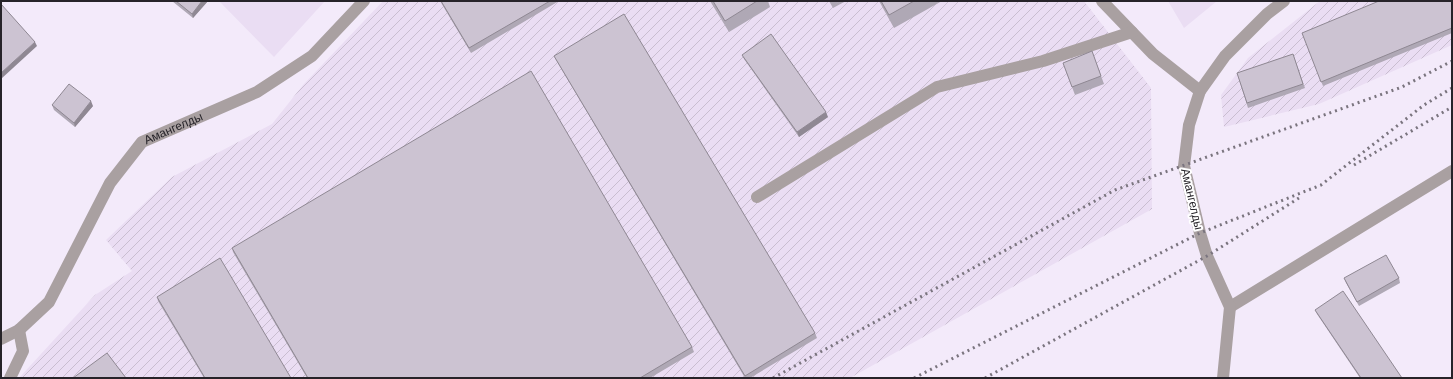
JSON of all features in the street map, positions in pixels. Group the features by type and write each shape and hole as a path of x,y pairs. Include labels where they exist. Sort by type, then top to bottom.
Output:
{"street":[{"name":"Амангелды","path":"1,338 19,330 49,302 110,183 142,142 257,92 312,56 364,1"},
{"path":"1102,1 1153,54 1200,91"},
{"name":"Амангелды","path":"1223,378 1230,307 1207,256 1184,166 1189,124 1200,91 1224,56 1267,14 1284,1"},
{"path":"757,197 937,87 1043,61 1132,32"},
{"path":"1230,307 1452,171"},
{"path":"10,378 23,351 19,330"}],"shaded area":[{"path":"219,1 325,1 274,57"},
{"path":"383,1 1084,1 1151,88 1152,209 850,378 19,378 95,295 132,271 106,240 172,177 272,124 303,85"},
{"path":"1168,1 1217,1 1184,28"},
{"path":"1320,1 1452,1 1452,45 1319,104 1224,127 1221,95 1248,58"}],"building":[{"path":"176,1 202,1 192,14"},
{"path":"441,1 550,1 469,48"},
{"path":"713,1 757,1 725,21"},
{"path":"881,1 914,1 889,15"},
{"path":"1379,1 1452,1 1452,28 1321,82 1302,33"},
{"path":"1,4 35,42 1,73"},
{"path":"624,14 815,333 745,376 554,56"},
{"path":"771,34 826,112 797,132 742,55"},
{"path":"1092,51 1101,76 1072,87 1063,63"},
{"path":"1293,54 1303,84 1247,103 1237,73"},
{"path":"531,71 692,347 640,378 308,378 232,248"},
{"path":"69,84 91,101 74,123 52,105"},
{"path":"1386,255 1399,278 1357,302 1344,278"},
{"path":"220,258 291,378 205,378 157,297"},
{"path":"1343,291 1402,378 1361,378 1315,310"},
{"path":"107,353 126,378 73,378"}],"railway":[{"path":"773,378 1115,190 1402,87 1452,61"},
{"path":"914,378 1200,233 1321,185 1424,105 1452,88"},
{"path":"1354,165 1452,107"},
{"path":"985,378 1207,256 1299,198"}]}
